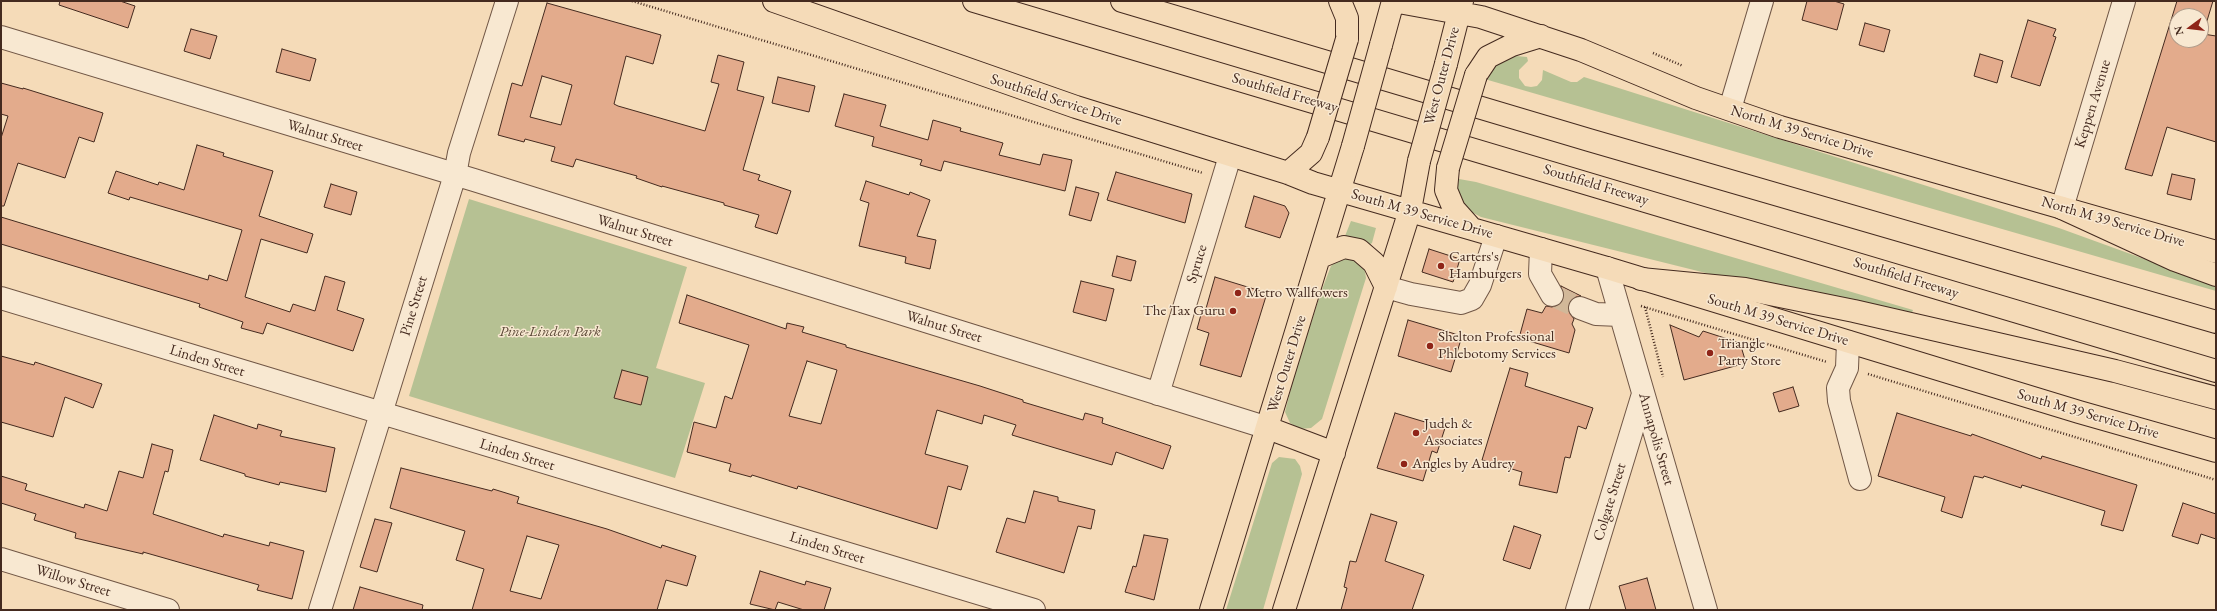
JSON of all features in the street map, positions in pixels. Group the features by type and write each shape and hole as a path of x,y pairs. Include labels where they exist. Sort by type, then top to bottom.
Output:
{"main road":[{"name":"Southfield Freeway","path":"974,1 2216,371"},
{"path":"1122,1 1604,145 2216,322"},
{"path":"1288,173 1311,153 1318,137 1347,39 1347,18 1340,1"},
{"name":"North M 39 Service Drive","path":"1393,1 1461,7 1481,17 1540,36 1640,74 1696,98 1780,127 2216,252"},
{"name":"West Outer Drive","path":"1211,610 1340,191 1393,1"},
{"name":"Southfield Service Drive","path":"780,2 974,73 1340,191"},
{"name":"West Outer Drive","path":"1284,610 1410,210 1419,161 1461,7"},
{"path":"1471,228 1454,209 1446,190 1448,168 1476,75 1488,57 1512,45 1540,36"},
{"name":"South M 39 Service Drive","path":"1340,191 1607,268 2079,412 2216,450"},
{"path":"2062,208 2175,260 2216,275"},
{"path":"1320,257 1344,247 1359,250 1374,263 1386,287"},
{"path":"1641,279 1745,289 1854,311 2115,371 2216,398"},
{"path":"1268,428 1334,453"}],"street":[{"name":"Pine Street","path":"320,610 455,175 459,153 508,1"},
{"path":"1730,109 1762,1"},
{"name":"Keppen Avenue","path":"2062,208 2124,1"},
{"name":"Walnut Street","path":"1,37 455,175 1268,428"},
{"name":"Spruce","path":"1158,394 1230,156"},
{"path":"1386,287 1411,294 1461,303 1472,299 1480,285 1496,236"},
{"path":"1541,249 1540,274 1552,295"},
{"name":"Annapolis Street","path":"1607,268 1706,610"},
{"name":"Linden Street","path":"1,298 1034,610"},
{"path":"1580,308 1596,314 1620,314"},
{"path":"1848,342 1847,368 1838,388 1838,395 1848,438 1860,479"},
{"name":"Colgate Street","path":"1577,610 1643,394"},
{"name":"Willow Street","path":"1,559 168,610"}],"path":[{"path":"632,1 1208,175"},
{"path":"1653,53 1683,66"},
{"path":"1640,306 1645,306 1834,364"},
{"path":"1645,306 1663,377"},
{"path":"1865,373 2216,480"}],"green space":[{"path":"1516,56 1527,57 1528,61 1519,70 1519,78 1525,86 1537,86 1542,80 1543,70 1571,82 1577,82 1584,77 2059,228 2216,285 2216,291 1488,80 1489,74 1496,65 1503,60"},
{"path":"1459,179 1476,182 1913,310 1910,318 1730,279 1481,217 1464,208 1457,190"},
{"name":"Pine-Linden Park","path":"469,199 687,267 656,368 705,383 675,478 409,396"},
{"path":"1351,221 1376,228 1372,243 1369,245 1346,239 1345,236"},
{"path":"1340,258 1355,259 1364,266 1366,278 1322,419 1311,428 1300,429 1290,423 1285,412 1294,376 1321,292 1331,266"},
{"path":"1279,457 1295,459 1300,466 1302,474 1263,610 1226,610 1272,463"}],"building":[{"path":"60,1 120,1 135,6 128,28 59,5"},
{"path":"1807,1 1834,1 1844,4 1837,30 1802,20"},
{"path":"2177,1 2213,1 2209,14 2209,8 2175,8"},
{"path":"547,3 661,35 653,64 626,56 614,104 618,106 705,131 719,84 711,82 718,55 744,62 737,90 764,97 743,170 760,175 758,180 791,191 777,234 755,227 759,215 724,205 724,203 662,187 636,178 637,176 576,159 573,167 551,161 555,147 525,139 524,142 498,135 512,83 522,86","holes":["542,76 572,85 561,125 530,117"]},
{"path":"2028,20 2056,29 2053,36 2056,37 2040,86 2011,77"},
{"path":"1865,23 1890,30 1884,52 1859,45"},
{"path":"2169,27 2169,48 2209,48 2209,35 2216,36 2216,142 2167,127 2152,176 2125,169"},
{"path":"191,29 217,36 210,59 184,51"},
{"path":"282,49 316,59 310,81 276,72"},
{"path":"1980,54 2003,61 1997,83 1974,76"},
{"path":"778,77 815,86 809,112 772,103"},
{"path":"1,83 23,88 103,113 94,142 79,137 65,178 18,163 4,206 1,206 1,138 8,116 1,114"},
{"path":"844,94 886,105 880,126 928,140 933,120 961,128 960,131 1003,143 999,155 1040,165 1043,154 1072,160 1065,191 944,161 941,171 920,165 922,160 872,146 874,137 835,126"},
{"path":"197,145 224,153 223,156 273,171 259,216 313,234 307,253 261,239 245,297 290,312 293,304 315,311 325,276 345,282 337,310 364,319 353,351 267,323 263,334 241,328 243,322 199,307 200,304 1,244 1,217 208,280 209,275 227,281 242,230 130,197 129,200 108,193 116,171 158,185 159,182 184,190"},
{"path":"1116,172 1192,194 1185,223 1107,200"},
{"path":"2172,174 2195,179 2191,200 2167,194"},
{"path":"866,181 909,195 910,192 930,200 917,236 936,240 930,269 905,263 906,257 859,246 869,203 860,200"},
{"path":"331,184 357,192 351,215 324,207"},
{"path":"1076,187 1099,193 1091,221 1069,215"},
{"path":"1254,196 1285,206 1289,213 1280,238 1245,227"},
{"name":"Carters's Hamburgers","path":"1429,249 1460,259 1453,282 1422,272"},
{"path":"1117,256 1136,261 1131,281 1112,276"},
{"path":"1215,277 1267,293 1241,377 1200,365 1209,333 1197,329 1202,311 1205,312"},
{"path":"1081,281 1114,289 1106,321 1073,312"},
{"path":"1561,286 1581,296 1572,298 1568,304 1568,310 1574,319 1572,324 1575,330 1569,353 1519,338 1527,309 1542,313 1546,306 1559,306 1564,295"},
{"path":"687,295 786,329 787,323 804,327 802,332 846,345 846,347 980,386 1023,400 1023,402 1083,420 1085,413 1103,418 1102,423 1171,446 1163,469 1116,452 1112,465 1012,435 1016,425 984,415 982,424 937,410 925,454 968,466 961,490 948,486 937,529 798,486 797,489 752,475 751,477 729,471 731,464 687,452 694,422 716,428 725,396 732,399 749,345 679,323","holes":["807,361 837,370 821,424 789,416"]},
{"name":"Shelton Professional Phlebotomy Services","path":"1408,320 1462,336 1451,372 1398,356"},
{"name":"Triangle Party Store","path":"1670,325 1699,337 1703,331 1740,343 1746,363 1684,380"},
{"path":"1,356 34,365 35,362 102,384 93,408 65,397 53,437 1,422"},
{"path":"1510,368 1528,373 1525,386 1593,408 1586,429 1578,426 1570,458 1565,457 1557,493 1519,485 1522,472 1482,460"},
{"path":"622,370 648,377 641,405 614,398"},
{"path":"1793,387 1799,406 1779,412 1773,393"},
{"path":"1395,413 1445,428 1437,453 1432,451 1423,481 1377,468"},
{"path":"1897,413 1971,436 1972,434 2041,459 2042,456 2137,485 2123,531 2101,525 2105,511 2022,485 2021,488 1984,476 1983,478 1974,476 1962,518 1941,511 1945,497 1878,476"},
{"path":"214,415 257,429 258,424 282,431 280,436 335,448 326,492 280,482 279,485 245,476 245,474 200,460"},
{"path":"152,444 173,450 168,472 165,471 153,514 223,537 224,534 269,546 270,542 304,551 292,599 257,590 259,585 143,552 143,554 75,538 76,533 34,520 36,514 1,503 1,476 27,484 25,490 84,508 85,504 107,511 119,471 143,478"},
{"path":"401,468 492,491 493,489 519,497 517,503 607,529 661,548 662,545 696,556 687,586 666,580 657,610 472,610 484,569 456,560 465,531 390,508","holes":["527,536 559,545 541,599 510,591"]},
{"path":"1034,491 1058,497 1058,501 1095,510 1091,529 1078,526 1064,573 996,552 1007,518 1025,523"},
{"path":"2183,503 2216,514 2216,539 2201,534 2198,544 2172,536"},
{"path":"1371,514 1397,522 1385,561 1424,575 1412,610 1341,610 1347,588 1344,587 1350,561 1356,562"},
{"path":"375,519 392,523 377,572 360,567"},
{"path":"1514,526 1541,535 1530,569 1503,560"},
{"path":"1144,535 1168,539 1154,600 1125,592 1133,566 1136,567"},
{"path":"760,571 805,585 806,581 831,588 824,610 804,610 778,602 775,610 750,604"},
{"path":"1647,578 1656,610 1626,610 1619,586"},
{"path":"360,587 423,605 422,610 353,610"}],"tunnel":[{"path":"1552,295 1580,308"}],"place":[{"name":"Carters's Hamburgers","path":"1441,266"},
{"name":"Metro Wallfowers","path":"1238,293"},
{"name":"The Tax Guru","path":"1233,311"},
{"name":"Shelton Professional Phlebotomy Services","path":"1430,346"},
{"name":"Triangle Party Store","path":"1710,353"},
{"name":"Judeh & Associates","path":"1416,433"},
{"name":"Angles by Audrey","path":"1404,464"}]}
